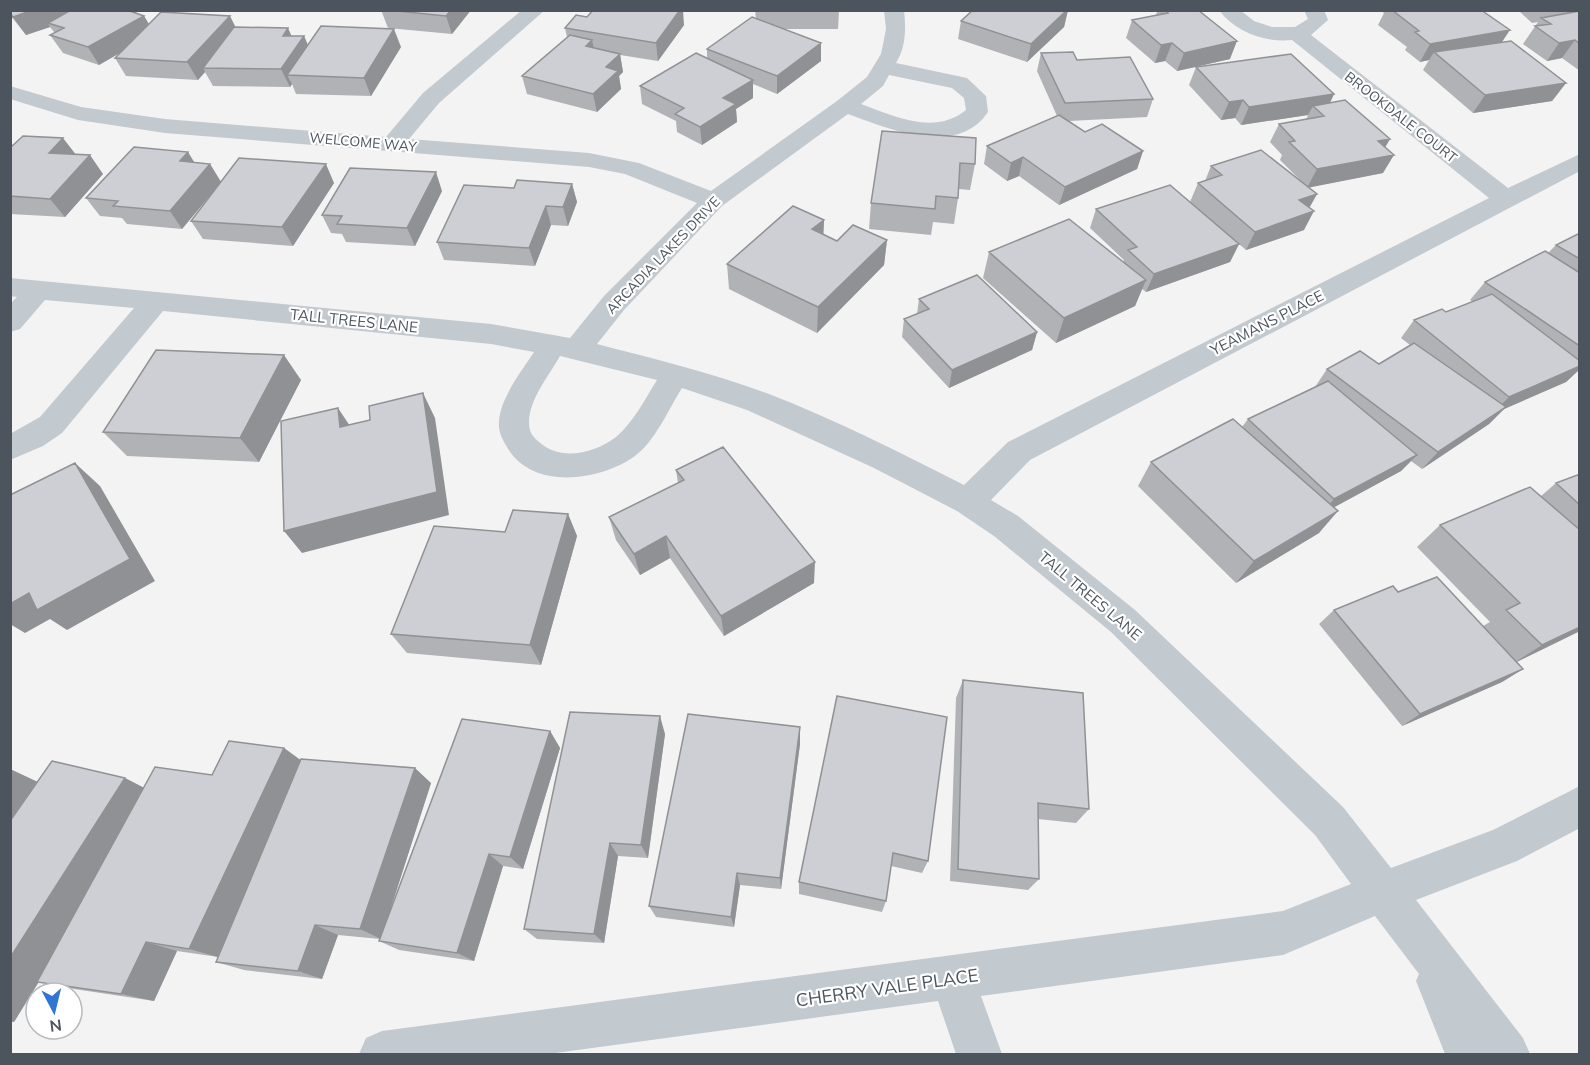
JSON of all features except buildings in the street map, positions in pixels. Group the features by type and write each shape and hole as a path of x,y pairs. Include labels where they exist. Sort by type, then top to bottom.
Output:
{"street":[{"path":"392,144 431,98 535,10"},
{"name":"ARCADIA LAKES DRIVE","path":"564,347 614,303 713,201 845,106 875,81 891,54 896,29 894,10"},
{"path":"1229,10 1239,21 1260,30 1296,33 1314,26 1318,20 1314,10"},
{"name":"BROOKDALE COURT","path":"1296,33 1506,199"},
{"path":"845,106 909,127 939,130 956,127 971,119 977,112 975,96 959,83 883,67"},
{"name":"WELCOME WAY","path":"10,92 78,114 165,126 600,162 631,168 713,201"},
{"name":"YEAMANS PLACE","path":"968,502 1020,451 1580,161"},
{"name":"TALL TREES LANE","path":"10,322 25,288 491,334 564,347 676,375 758,402 885,459 968,502 1006,526 1123,621 1329,820 1419,935 1507,1054"},
{"path":"10,448 32,438 51,424 156,301"},
{"path":"564,347 515,414 515,433 518,441 527,452 549,463 577,466 603,460 627,446 639,432 676,375"},
{"name":"CHERRY VALE PLACE","path":"382,1054 1283,933 1384,891 1503,847 1580,806"},
{"name":"TALL TREES LANE","path":"1419,935 1468,1054"},
{"path":"953,979 979,1054"}]}
